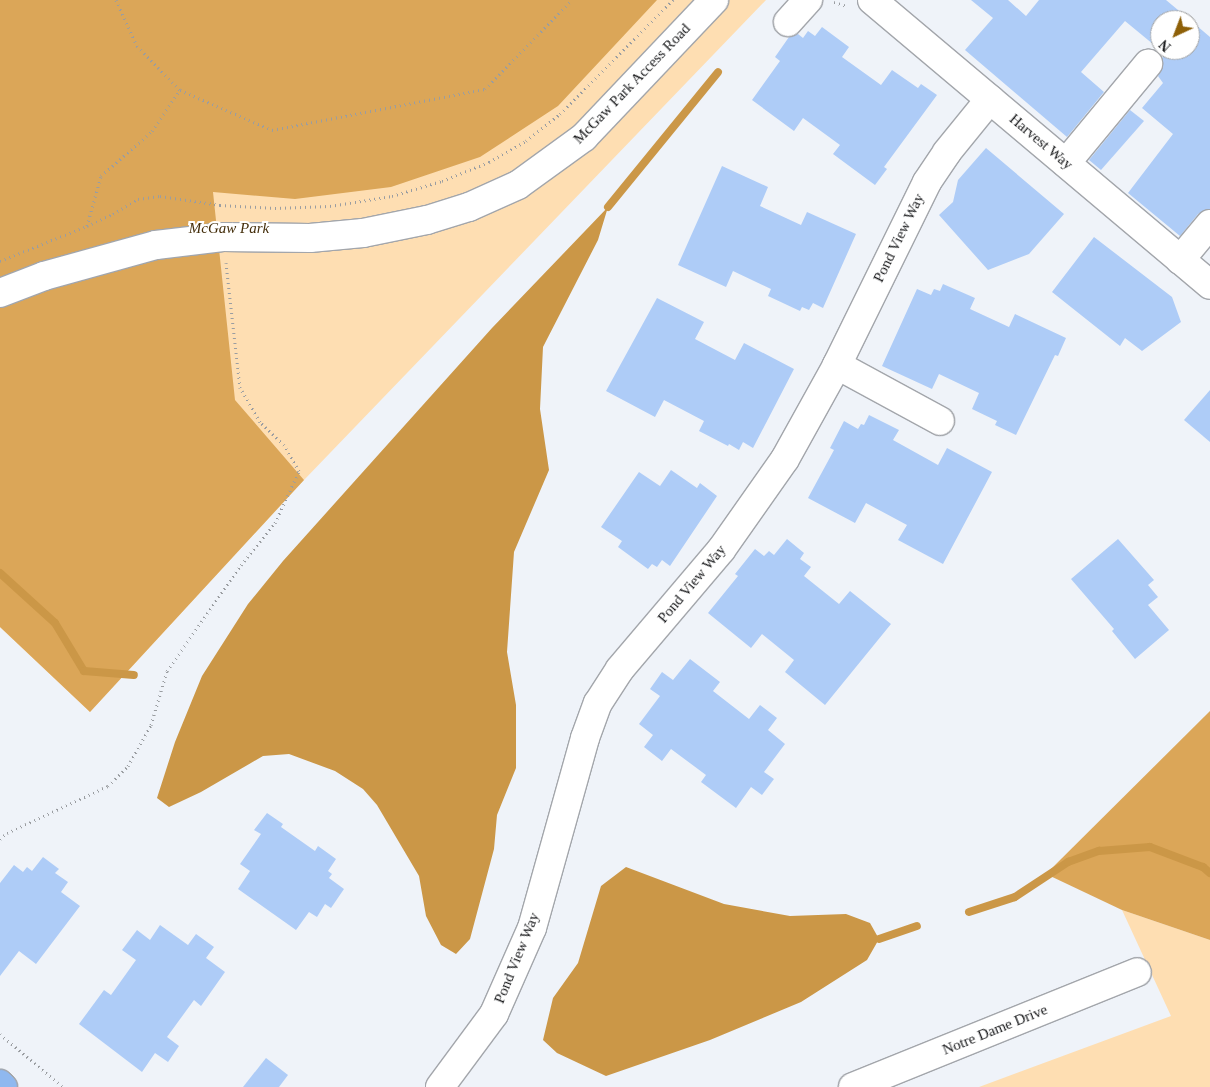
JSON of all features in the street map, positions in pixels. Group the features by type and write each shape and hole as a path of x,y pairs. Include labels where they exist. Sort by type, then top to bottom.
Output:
{"main road":[{"path":"0,1084 3,1087"}],"street":[{"name":"McGaw Park Access Road","path":"0,293 44,276 156,244 223,237 310,238 363,233 427,220 469,206 518,186 584,137 714,0"},
{"path":"788,22 808,0"},
{"name":"Harvest Way","path":"872,0 1210,285"},
{"path":"1066,163 1148,64"},
{"name":"Pond View Way","path":"440,1087 494,1014 532,928 585,738 598,703 620,669 721,550 786,459 837,365 927,182 947,152 990,99"},
{"path":"1180,260 1210,224"},
{"path":"837,365 940,421"},
{"name":"Notre Dame Drive","path":"853,1087 1137,972"}],"path":[{"path":"116,0 136,46 180,90 272,130 485,89 572,0"},
{"path":"0,262 87,226 113,214 138,199 160,196 220,205 275,208 330,206 392,196 442,181 490,162 526,141 560,114 673,0"},
{"path":"87,226 101,176 152,131 180,90"},
{"path":"0,839 7,833 108,786 128,766 151,725 167,672 241,565 275,523 299,471 284,445 260,422 240,388 220,205"},
{"path":"0,1034 63,1087"}],"green space":[{"name":"McGaw Park","path":"0,0 766,0 304,480 90,712 0,627"},
{"path":"1122,910 1210,940 1210,1087 979,1087 1171,1016"}],"shaded area":[{"name":"McGaw Park","path":"0,0 657,0 558,106 480,157 391,187 295,199 213,192 235,400 304,480 90,712 0,627"},
{"path":"608,207 598,240 543,347 540,409 549,470 514,552 507,652 516,705 516,768 497,815 494,849 470,939 456,954 441,945 426,916 419,876 377,805 363,789 335,771 289,754 263,756 201,792 169,807 157,798 175,742 202,676 248,604 283,561 492,328"},
{"path":"1210,711 1210,940 1122,910 1046,874"},
{"path":"626,867 724,904 790,916 846,914 870,923 879,939 867,960 801,1002 710,1040 606,1076 557,1053 543,1040 553,998 578,963 601,886"}],"building":[{"path":"971,0 1008,0 1026,16 1039,0 1166,0 1178,10 1150,10 1150,42 1125,21 1081,72 1104,92 1067,137 965,50 993,18"},
{"path":"822,27 849,47 842,57 881,85 892,70 918,88 921,84 937,95 884,167 887,169 875,185 833,154 840,145 803,118 794,131 752,100 780,61 775,57 789,37 798,34 803,38 808,31 815,36"},
{"path":"1200,28 1210,37 1210,209 1198,214 1180,236 1128,193 1173,134 1142,108 1163,83 1158,76 1163,67 1162,60 1200,60"},
{"path":"1130,110 1144,121 1101,170 1089,160"},
{"path":"986,148 1064,214 1029,254 988,270 939,215 953,202 958,180"},
{"path":"722,166 768,187 760,206 801,225 807,212 856,234 823,308 813,303 809,310 802,307 800,311 768,296 771,289 733,271 726,287 678,265"},
{"path":"1094,237 1172,297 1181,322 1142,351 1125,338 1120,346 1052,292"},
{"path":"943,284 975,298 970,309 1009,327 1015,314 1066,338 1058,356 1055,355 1016,435 995,425 997,421 972,409 979,393 939,374 932,389 882,366 917,289 931,295 934,289 940,291"},
{"path":"657,298 704,322 695,339 735,360 744,343 794,369 753,448 743,442 739,450 699,431 704,421 664,400 655,417 606,391"},
{"path":"1210,390 1210,442 1184,420"},
{"path":"869,415 899,430 893,440 938,465 947,448 992,472 943,564 898,540 907,525 866,503 855,523 808,498 834,450 830,448 844,421 858,429 861,424 864,425"},
{"path":"671,470 697,488 700,483 717,496 670,566 662,560 657,567 652,564 648,569 618,547 622,541 601,527 639,472 660,486"},
{"path":"787,539 804,553 800,559 811,567 804,576 839,604 850,591 891,624 825,705 785,672 794,660 762,634 751,648 708,613 738,576 735,574 755,549 764,556 769,551 774,555"},
{"path":"1118,539 1154,580 1148,585 1158,597 1148,605 1169,630 1135,659 1112,631 1114,629 1071,579"},
{"path":"690,659 720,682 713,691 749,719 760,705 777,718 768,730 785,744 764,772 774,779 762,795 751,787 736,808 701,782 706,775 671,749 662,761 644,747 653,735 639,724 660,696 650,689 662,672 673,680"},
{"path":"267,813 283,824 281,827 315,851 318,846 336,859 328,871 332,874 329,878 344,889 331,908 325,904 317,917 309,912 296,930 238,889 250,871 240,864 261,834 254,830"},
{"path":"43,857 59,869 55,873 68,882 61,892 80,906 36,964 19,951 0,976 0,883 14,865 23,872 27,867 32,871"},
{"path":"160,925 188,945 196,934 214,947 206,958 225,972 201,1006 194,1000 167,1037 179,1046 168,1062 155,1053 142,1072 79,1024 104,990 111,995 136,960 122,950 137,930 150,940"},
{"path":"266,1058 288,1075 279,1087 243,1087"}],"waterway":[{"path":"608,207 718,72"},
{"path":"0,573 55,623 84,671 134,675"},
{"path":"969,912 1015,897 1068,862 1099,851 1150,847 1203,867 1210,873"},
{"path":"879,939 917,926"}]}
